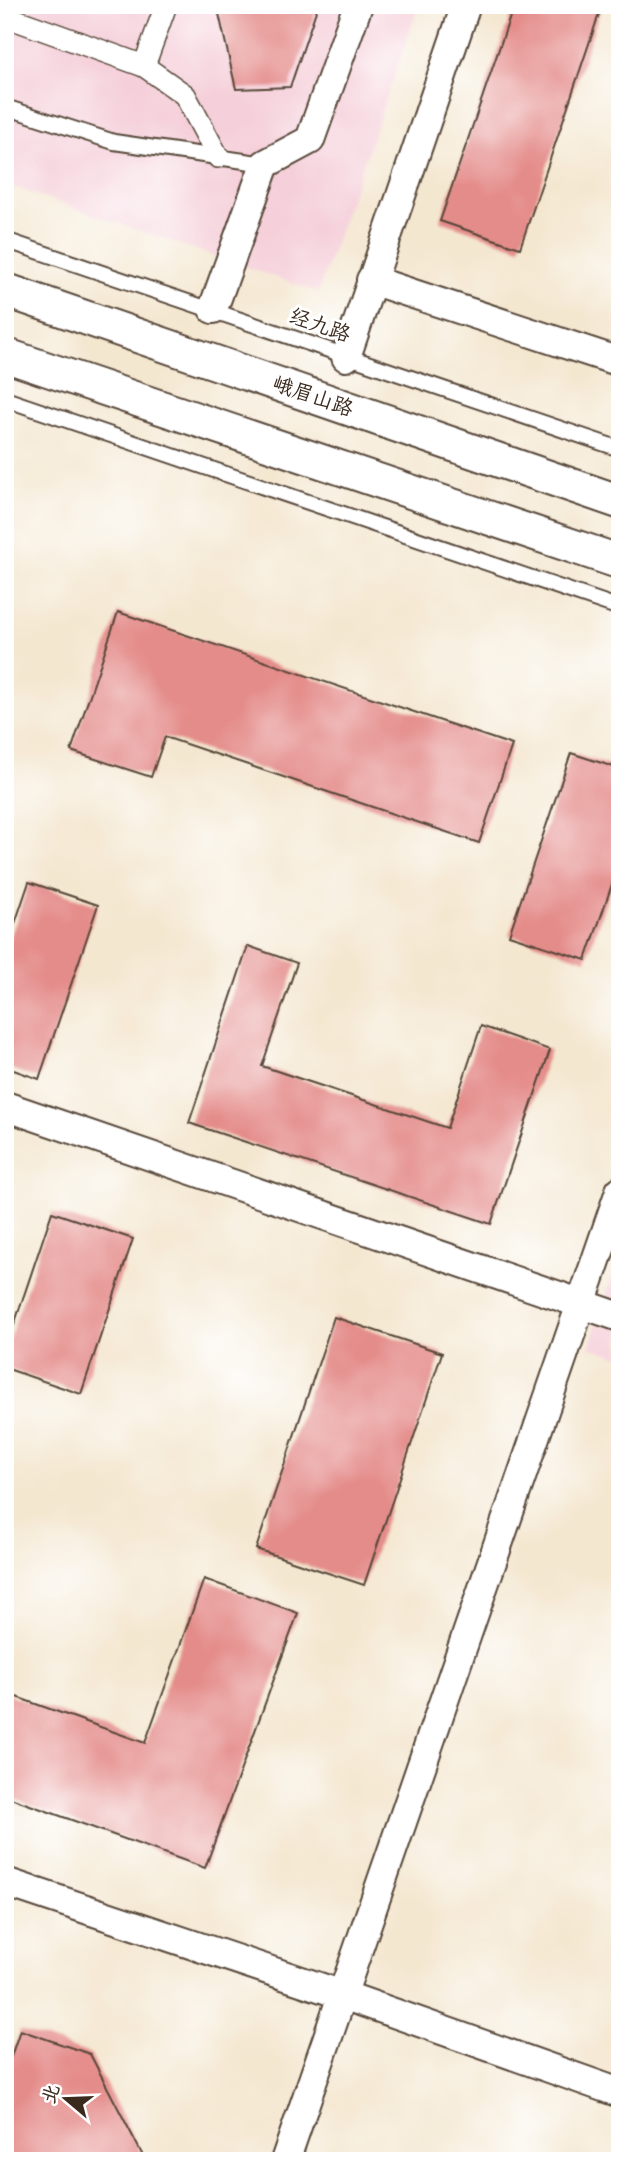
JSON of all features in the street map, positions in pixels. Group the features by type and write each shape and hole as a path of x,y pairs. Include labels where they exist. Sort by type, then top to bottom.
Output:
{"street":[{"path":"144,66 166,5"},
{"path":"213,309 265,164 310,140 358,5"},
{"path":"346,357 466,5"},
{"path":"5,16 144,66 185,95 218,157"},
{"path":"371,280 620,362"},
{"name":"峨眉山路","path":"5,290 620,502"},
{"path":"5,355 620,562"},
{"path":"5,1106 620,1317"},
{"path":"285,2161 620,1191"},
{"path":"5,1882 343,1994 620,2092"}],"lane":[{"path":"5,107 114,142 265,164"},
{"name":"经九路","path":"5,240 620,449"},
{"path":"5,399 620,608"}],"shaded area":[{"path":"5,5 419,5 318,292 5,184"},
{"path":"620,1256 620,1357 589,1347"}],"building":[{"path":"217,5 318,5 290,87 236,89"},
{"path":"514,5 602,5 520,248 440,221"},
{"path":"118,612 512,745 479,843 165,737 151,777 71,751"},
{"path":"571,753 620,769 620,861 586,960 509,935"},
{"path":"29,882 98,905 39,1079 5,1067 5,953"},
{"path":"248,946 297,963 262,1066 447,1128 481,1026 550,1050 491,1224 189,1123"},
{"path":"52,1212 133,1239 81,1394 5,1368 5,1352"},
{"path":"334,1317 442,1353 364,1585 256,1549"},
{"path":"204,1579 298,1613 205,1868 5,1796 5,1693 145,1743"},
{"path":"20,2030 90,2054 142,2154 139,2161 5,2161 5,2074"}]}
